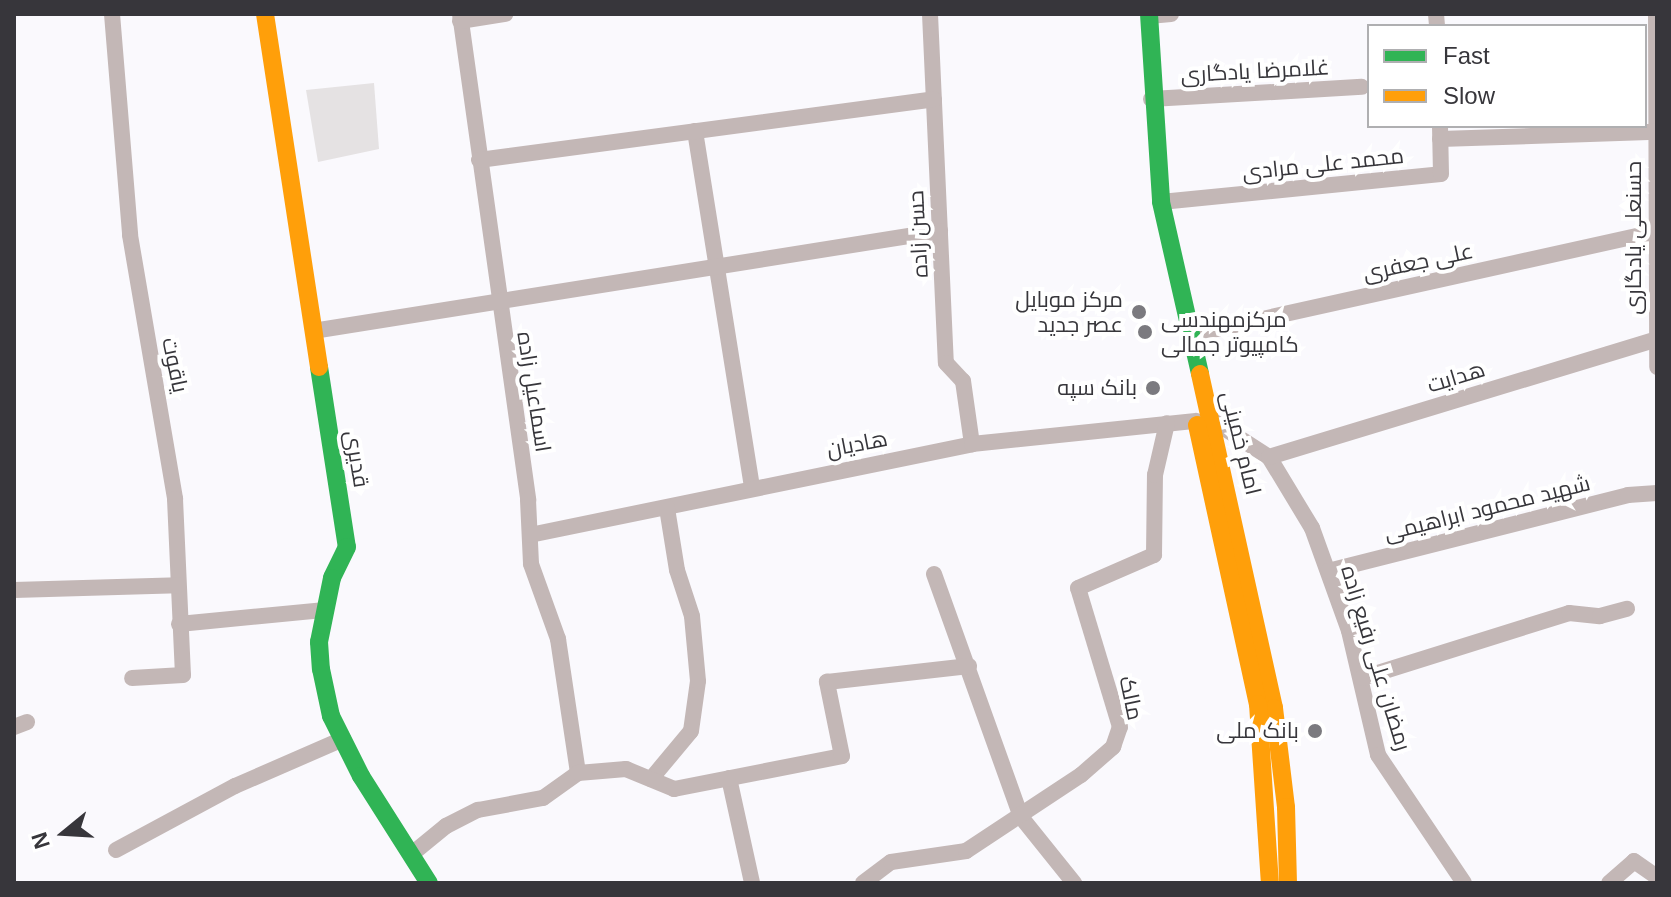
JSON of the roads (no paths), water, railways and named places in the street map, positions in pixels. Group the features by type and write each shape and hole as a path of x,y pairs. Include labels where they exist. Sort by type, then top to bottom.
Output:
{"main road":[{"name":"قدیری","path":"265,14 347,547 332,578 325,610 321,669 331,716 429,883"},
{"name":"امام خمینی","path":"1144,15 1161,202 1190,335 1203,420 1258,704 1270,883"},
{"name":"امام خمینی","path":"1144,15 1135,89 1146,192 1274,708 1286,807 1288,883"}],"street":[{"name":"یاقوت","path":"112,14 130,235 175,499 183,675 132,678"},
{"path":"460,18 505,14"},
{"name":"حسن زاده","path":"930,14 946,363 963,381 972,444"},
{"path":"1144,15 1171,14"},
{"name":"حسنعلی یادگاری","path":"1656,14 1657,367"},
{"name":"اسماعیل زاده","path":"460,18 530,535 531,564 558,639 578,773"},
{"name":"غلامرضا یادگاری","path":"1151,99 1362,87"},
{"path":"479,160 934,99"},
{"path":"1440,132 1519,128"},
{"path":"695,131 752,488"},
{"name":"محمد علی مرادی","path":"1161,202 1441,174 1440,132"},
{"path":"313,331 940,231"},
{"name":"علی جعفری","path":"1190,335 1656,232"},
{"name":"هدایت","path":"1269,457 1657,339"},
{"name":"هادیان","path":"530,535 972,444 1203,420"},
{"name":"رمضان علی رفیع زاده","path":"1203,420 1269,457 1312,528 1362,678 1378,755 1464,883"},
{"name":"مالک","path":"864,883 891,862 966,851 1021,817 1113,747 1120,727 1078,588 1154,555 1155,475 1167,423"},
{"name":"شهید محمود ابراهیمی","path":"1328,571 1628,495 1657,493"},
{"path":"651,779 691,731 698,681 692,616 677,570 667,508"},
{"path":"934,574 1021,817 1074,883"},
{"path":"14,590 178,585"},
{"path":"1362,678 1569,613 1600,616 1627,609"},
{"path":"179,624 325,610"},
{"path":"413,853 457,821 478,810 543,798 578,773 626,769 674,789 842,756 827,682 969,666"},
{"path":"116,850 235,786 343,739"},
{"path":"729,778 752,883"},
{"path":"1609,883 1634,861 1657,877"}],"place":[{"name":"مرکز موبایل عصر جدید","path":"1139,312"},
{"name":"مرکزمهندسی کامپیوتر جمالی","path":"1145,332"},
{"name":"بانک سپه","path":"1153,388"},
{"name":"بانک ملی","path":"1315,731"}]}
